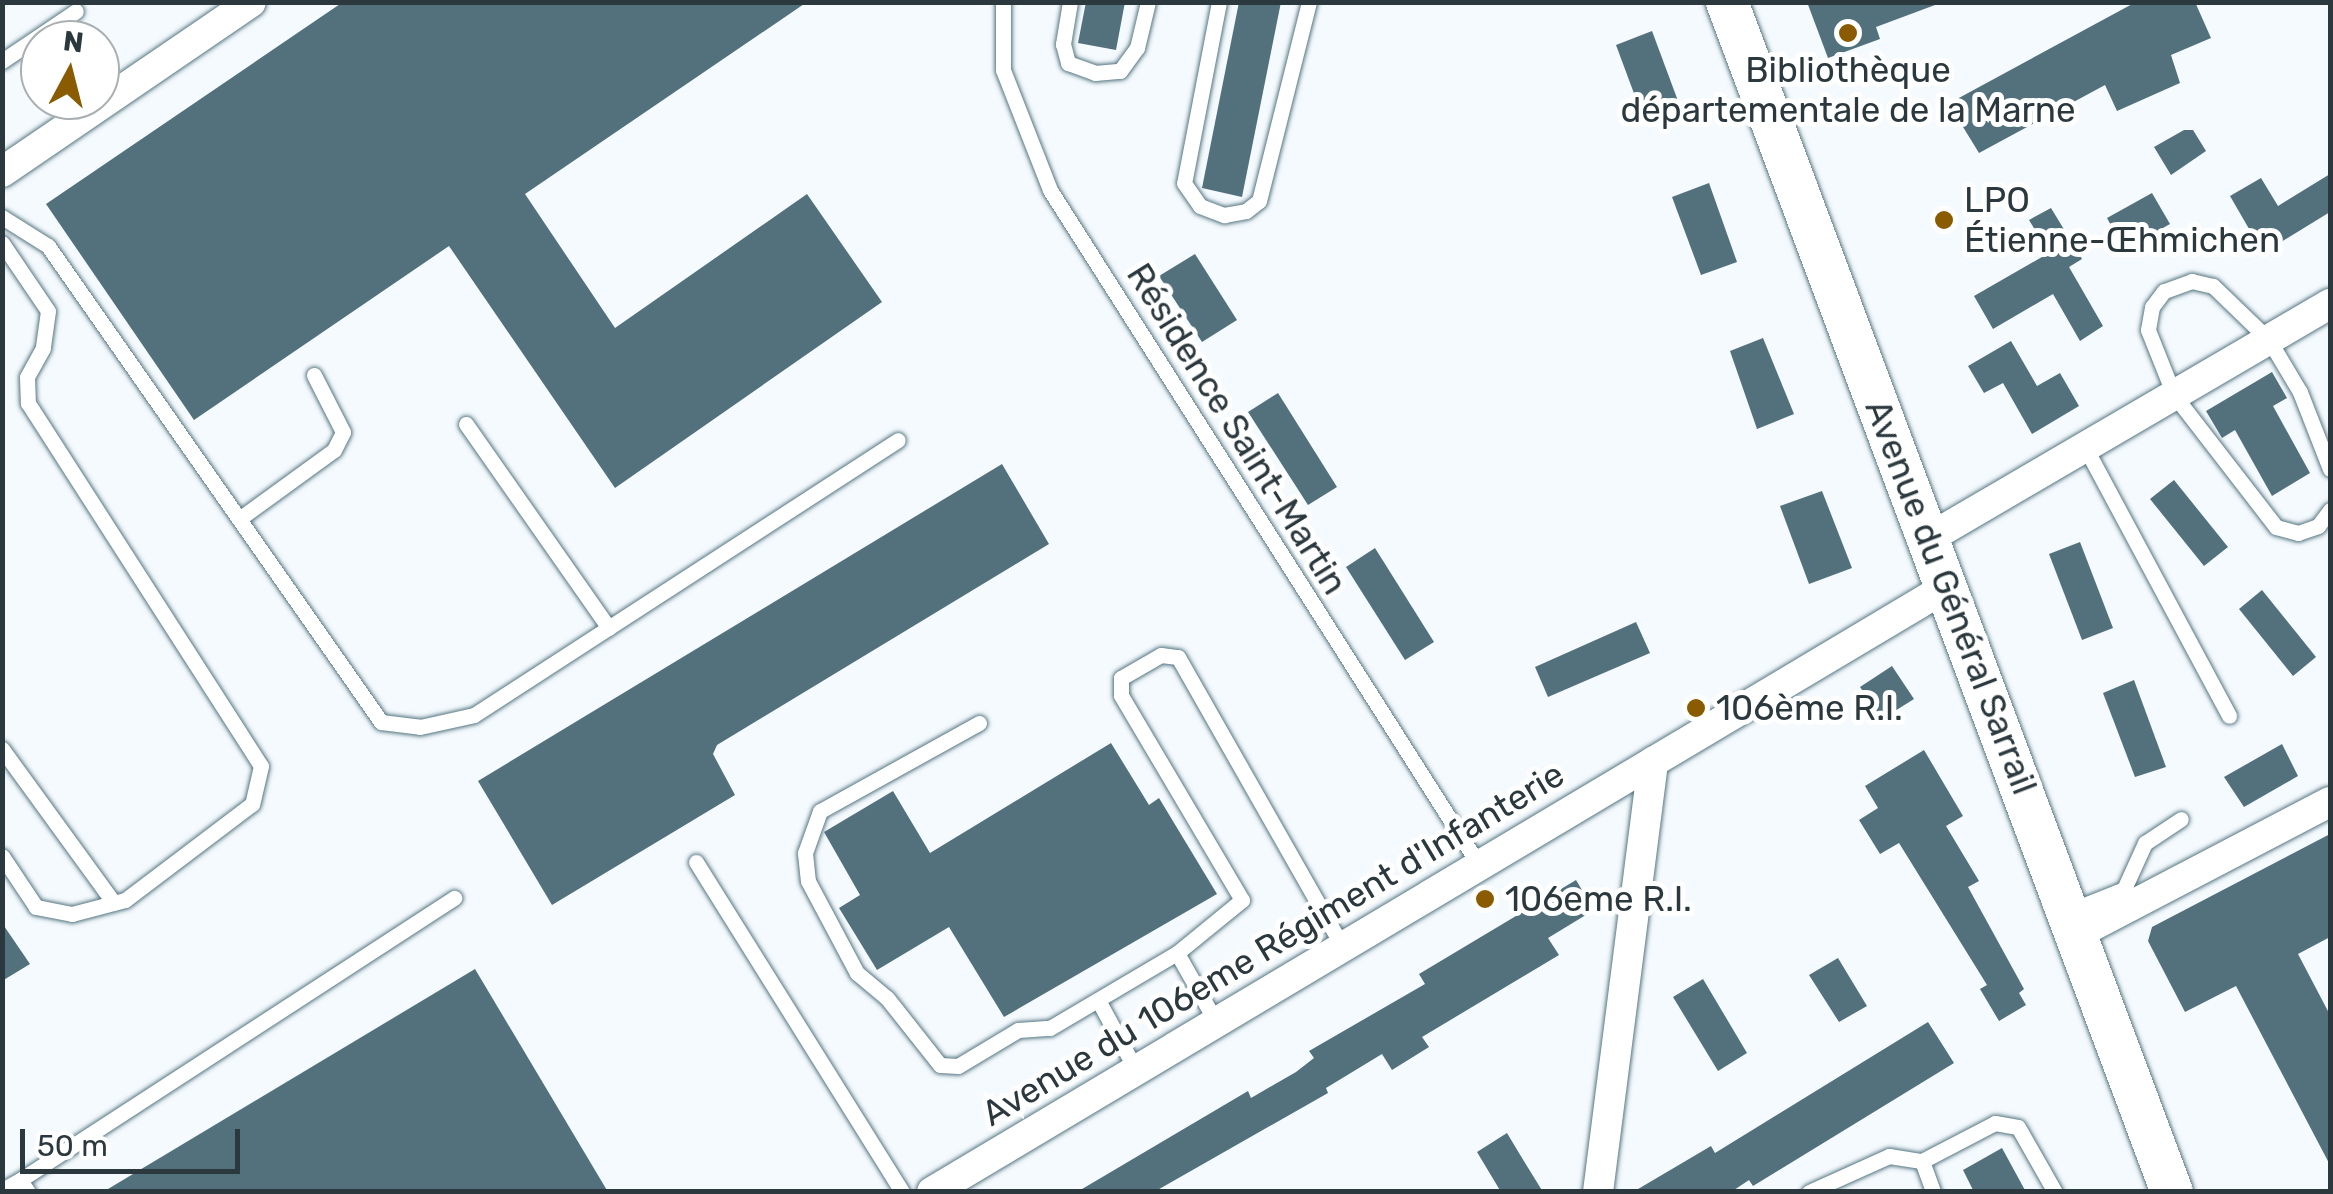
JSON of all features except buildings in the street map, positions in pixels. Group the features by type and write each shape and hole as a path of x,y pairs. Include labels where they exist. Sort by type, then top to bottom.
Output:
{"main road":[{"name":"Avenue du Général Sarrail","path":"1728,2 1950,585 2172,1192"}],"street":[{"path":"2,172 251,2"},
{"path":"1931,537 2330,304"},
{"name":"Avenue du 106eme Régiment d'Infanterie","path":"932,1192 1950,585"},
{"path":"1598,1192 1653,761"},
{"path":"2073,923 2330,802"}],"lane":[{"name":"Résidence Saint-Martin","path":"1003,2 1003,70 1050,190 1479,865"},
{"path":"1070,2 1063,44 1068,63 1095,74 1120,70 1138,48 1148,2"},
{"path":"1219,2 1184,183 1200,206 1224,215 1246,212 1259,200 1309,2"},
{"path":"2,62 76,11"},
{"path":"2,217 48,246 381,722 420,727 474,715 898,440"},
{"path":"2,244 8,263 48,311 44,348 27,377 28,403 261,766 252,804 114,903 72,914 36,907 2,856"},
{"path":"2330,470 2300,392 2269,340 2213,286 2192,282 2164,292 2152,307 2148,330 2174,395 2276,527 2298,533 2318,526 2330,510"},
{"path":"239,519 334,450 343,432 314,376"},
{"path":"466,424 609,628"},
{"path":"2085,447 2230,716"},
{"path":"979,723 820,811 805,853 808,881 857,973 887,998 940,1065 958,1066 1018,1030 1050,1028 1177,952 1242,900 1121,695 1121,678 1161,655 1178,658 1342,947"},
{"path":"2,748 114,903"},
{"path":"2073,923 2124,889 2145,842 2181,819"},
{"path":"696,862 902,1192"},
{"path":"2,1190 24,1186 454,898"},
{"path":"1177,952 1216,1022"},
{"path":"1098,1000 1136,1070"},
{"path":"1808,1192 1889,1156 1922,1160 1995,1123 2018,1127 2055,1192"},
{"path":"1922,1160 1933,1192"}],"place":[{"name":"Bibliothèque départementale de la Marne","path":"1848,33"},
{"name":"LPO Étienne-Œhmichen","path":"1944,220"},
{"name":"106ème R.I.","path":"1696,708"},
{"name":"106eme R.I.","path":"1485,899"}]}
